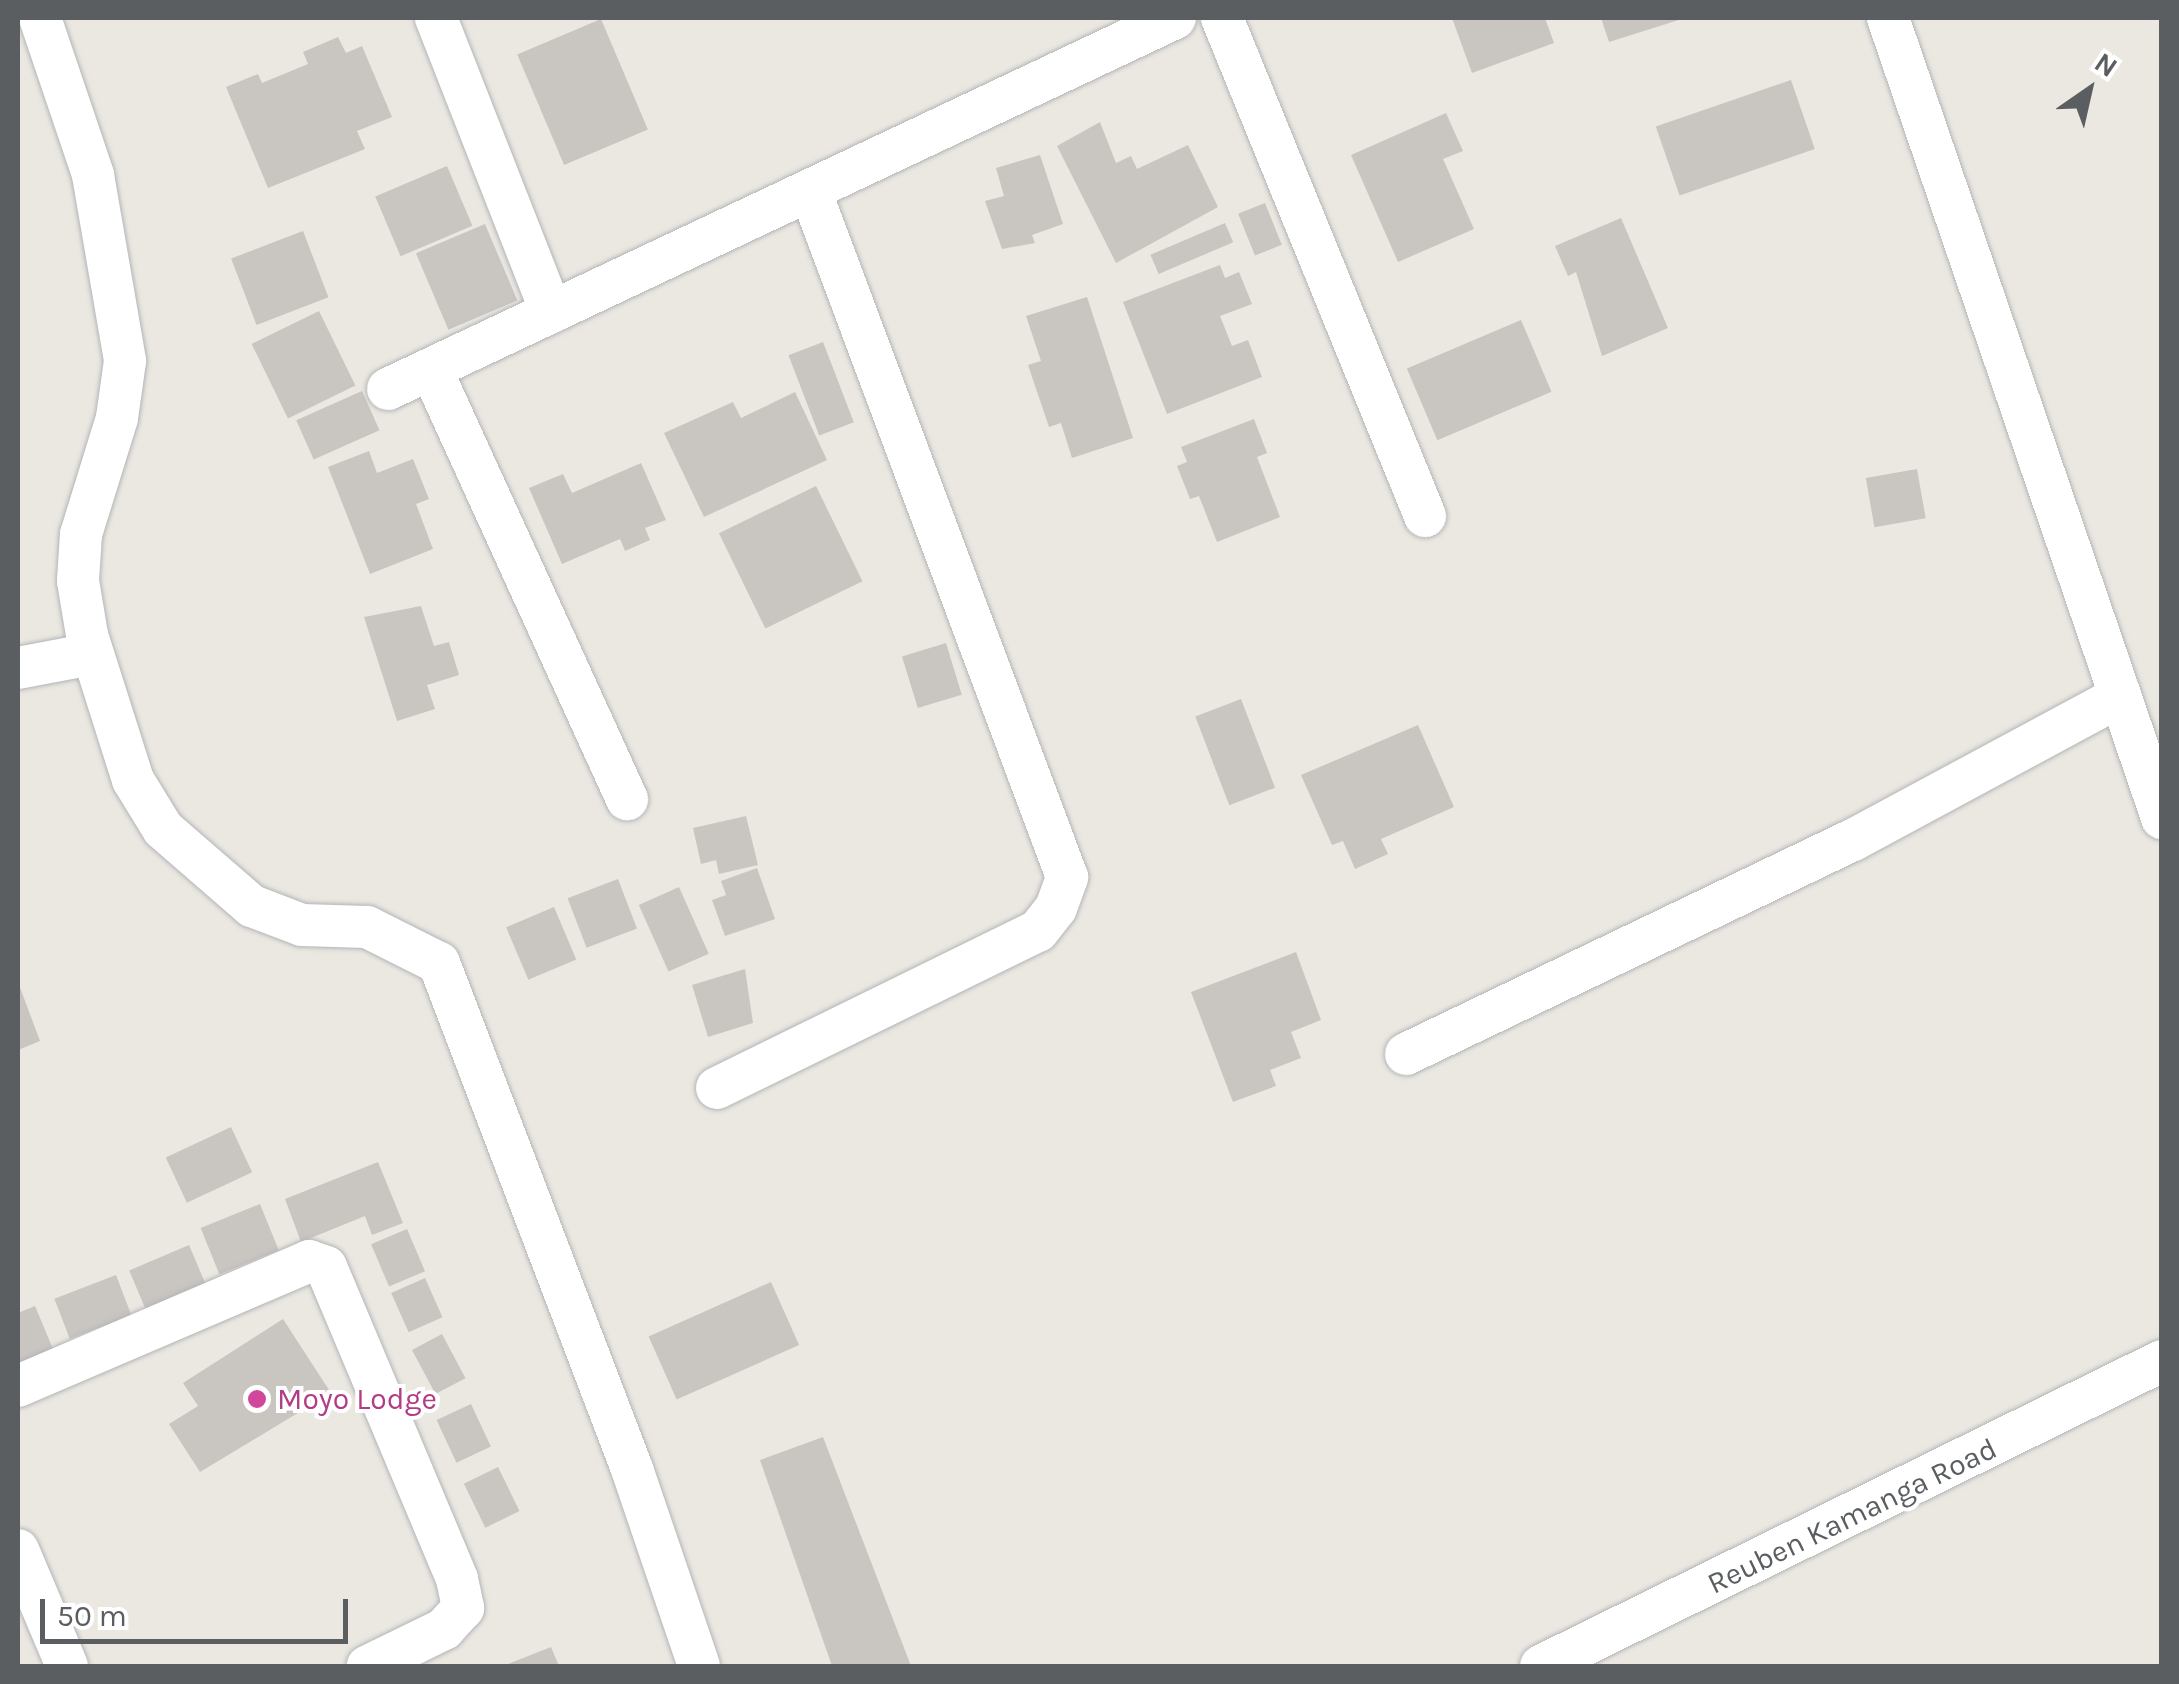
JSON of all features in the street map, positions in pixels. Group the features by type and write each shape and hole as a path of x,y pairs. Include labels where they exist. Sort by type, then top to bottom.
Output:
{"street":[{"path":"40,18 93,175 125,361 117,418 80,534 78,582 92,654 133,780 174,839 252,906 302,925 366,928 439,963 613,1416 699,1666"},
{"path":"436,18 551,312"},
{"path":"388,389 1175,18"},
{"path":"1222,18 1425,516"},
{"path":"1902,27 2162,818"},
{"path":"718,1088 1038,932 1056,908 1067,877 810,190"},
{"path":"431,369 627,800"},
{"path":"18,668 92,654"},
{"path":"1406,1054 1853,840 2120,697"},
{"path":"18,1386 309,1261 326,1267 457,1579 463,1608 444,1630 368,1666"},
{"name":"Reuben Kamanga Road","path":"1540,1666 2162,1361"},
{"path":"18,1550 68,1666"}],"building":[{"path":"1452,18 1545,18 1554,43 1472,73"},
{"path":"1601,18 1685,18 1609,42"},
{"path":"601,19 648,129 564,165 517,55"},
{"path":"338,37 346,53 362,46 392,117 357,131 365,149 268,188 226,87 258,74 262,83 308,64 303,52"},
{"path":"1791,80 1815,149 1680,196 1656,127"},
{"path":"1446,113 1463,151 1443,159 1474,229 1398,262 1351,155"},
{"path":"1100,122 1116,163 1131,156 1137,169 1188,145 1218,207 1116,263 1057,146"},
{"path":"1040,155 1063,224 1032,235 1035,243 1002,249 985,201 1004,196 996,168"},
{"path":"447,166 472,226 401,256 375,196"},
{"path":"1265,203 1282,245 1255,256 1238,214"},
{"path":"1621,218 1668,328 1602,356 1576,272 1568,276 1555,246"},
{"path":"1225,223 1233,242 1159,274 1150,255"},
{"path":"485,224 517,300 448,330 416,253"},
{"path":"303,231 328,297 257,325 231,259"},
{"path":"1220,265 1225,278 1239,272 1252,304 1220,316 1232,346 1248,340 1262,377 1167,414 1123,302"},
{"path":"1087,297 1133,438 1072,458 1061,423 1049,427 1028,365 1041,361 1026,316"},
{"path":"319,311 355,386 288,418 252,344"},
{"path":"1521,320 1551,392 1437,440 1407,368"},
{"path":"823,342 854,422 819,436 788,355"},
{"path":"362,391 379,430 314,460 296,420"},
{"path":"795,392 827,460 704,517 664,433 733,402 741,418"},
{"path":"1254,419 1267,453 1257,457 1280,517 1217,542 1199,496 1190,499 1177,466 1187,462 1181,447"},
{"path":"369,451 377,473 413,459 429,499 416,504 433,549 370,574 328,467"},
{"path":"641,463 666,520 645,528 650,540 625,551 620,539 562,564 529,488 563,474 572,493"},
{"path":"1917,469 1926,518 1874,527 1866,478"},
{"path":"816,486 862,581 765,629 719,533"},
{"path":"421,606 434,646 449,642 459,675 427,685 435,709 397,721 364,617"},
{"path":"946,643 962,695 918,708 902,656"},
{"path":"1241,699 1275,788 1229,805 1195,717"},
{"path":"1418,725 1454,807 1381,839 1388,854 1355,869 1343,841 1332,845 1301,775"},
{"path":"746,816 758,865 719,874 716,860 701,864 693,828"},
{"path":"757,868 775,919 725,936 712,900 726,895 721,881"},
{"path":"618,879 637,928 587,948 568,898"},
{"path":"679,887 709,954 668,972 639,905"},
{"path":"554,907 576,959 528,980 506,927"},
{"path":"1296,952 1321,1020 1291,1032 1301,1058 1270,1070 1276,1086 1233,1102 1191,992"},
{"path":"745,969 753,1023 708,1037 692,985"},
{"path":"18,982 40,1041 18,1050"},
{"path":"231,1127 252,1172 187,1203 166,1157"},
{"path":"378,1162 403,1223 372,1235 365,1216 301,1242 285,1199"},
{"path":"260,1204 279,1250 219,1274 201,1228"},
{"path":"407,1229 425,1271 389,1287 371,1244"},
{"path":"189,1245 205,1283 145,1308 129,1270"},
{"path":"116,1275 131,1315 70,1339 54,1299"},
{"path":"425,1278 442,1317 409,1332 391,1293"},
{"path":"771,1282 799,1345 677,1400 649,1337"},
{"path":"35,1306 53,1349 18,1363 18,1313"},
{"name":"Moyo Lodge","path":"283,1319 331,1393 200,1472 169,1424 198,1406 183,1383"},
{"path":"442,1334 465,1378 435,1394 412,1350"},
{"path":"471,1404 491,1447 456,1463 437,1420"},
{"path":"823,1437 911,1666 832,1666 760,1460"},
{"path":"498,1467 519,1511 485,1528 464,1484"},
{"path":"551,1647 559,1666 503,1666"}],"place":[{"name":"Moyo Lodge","path":"257,1399"}]}
